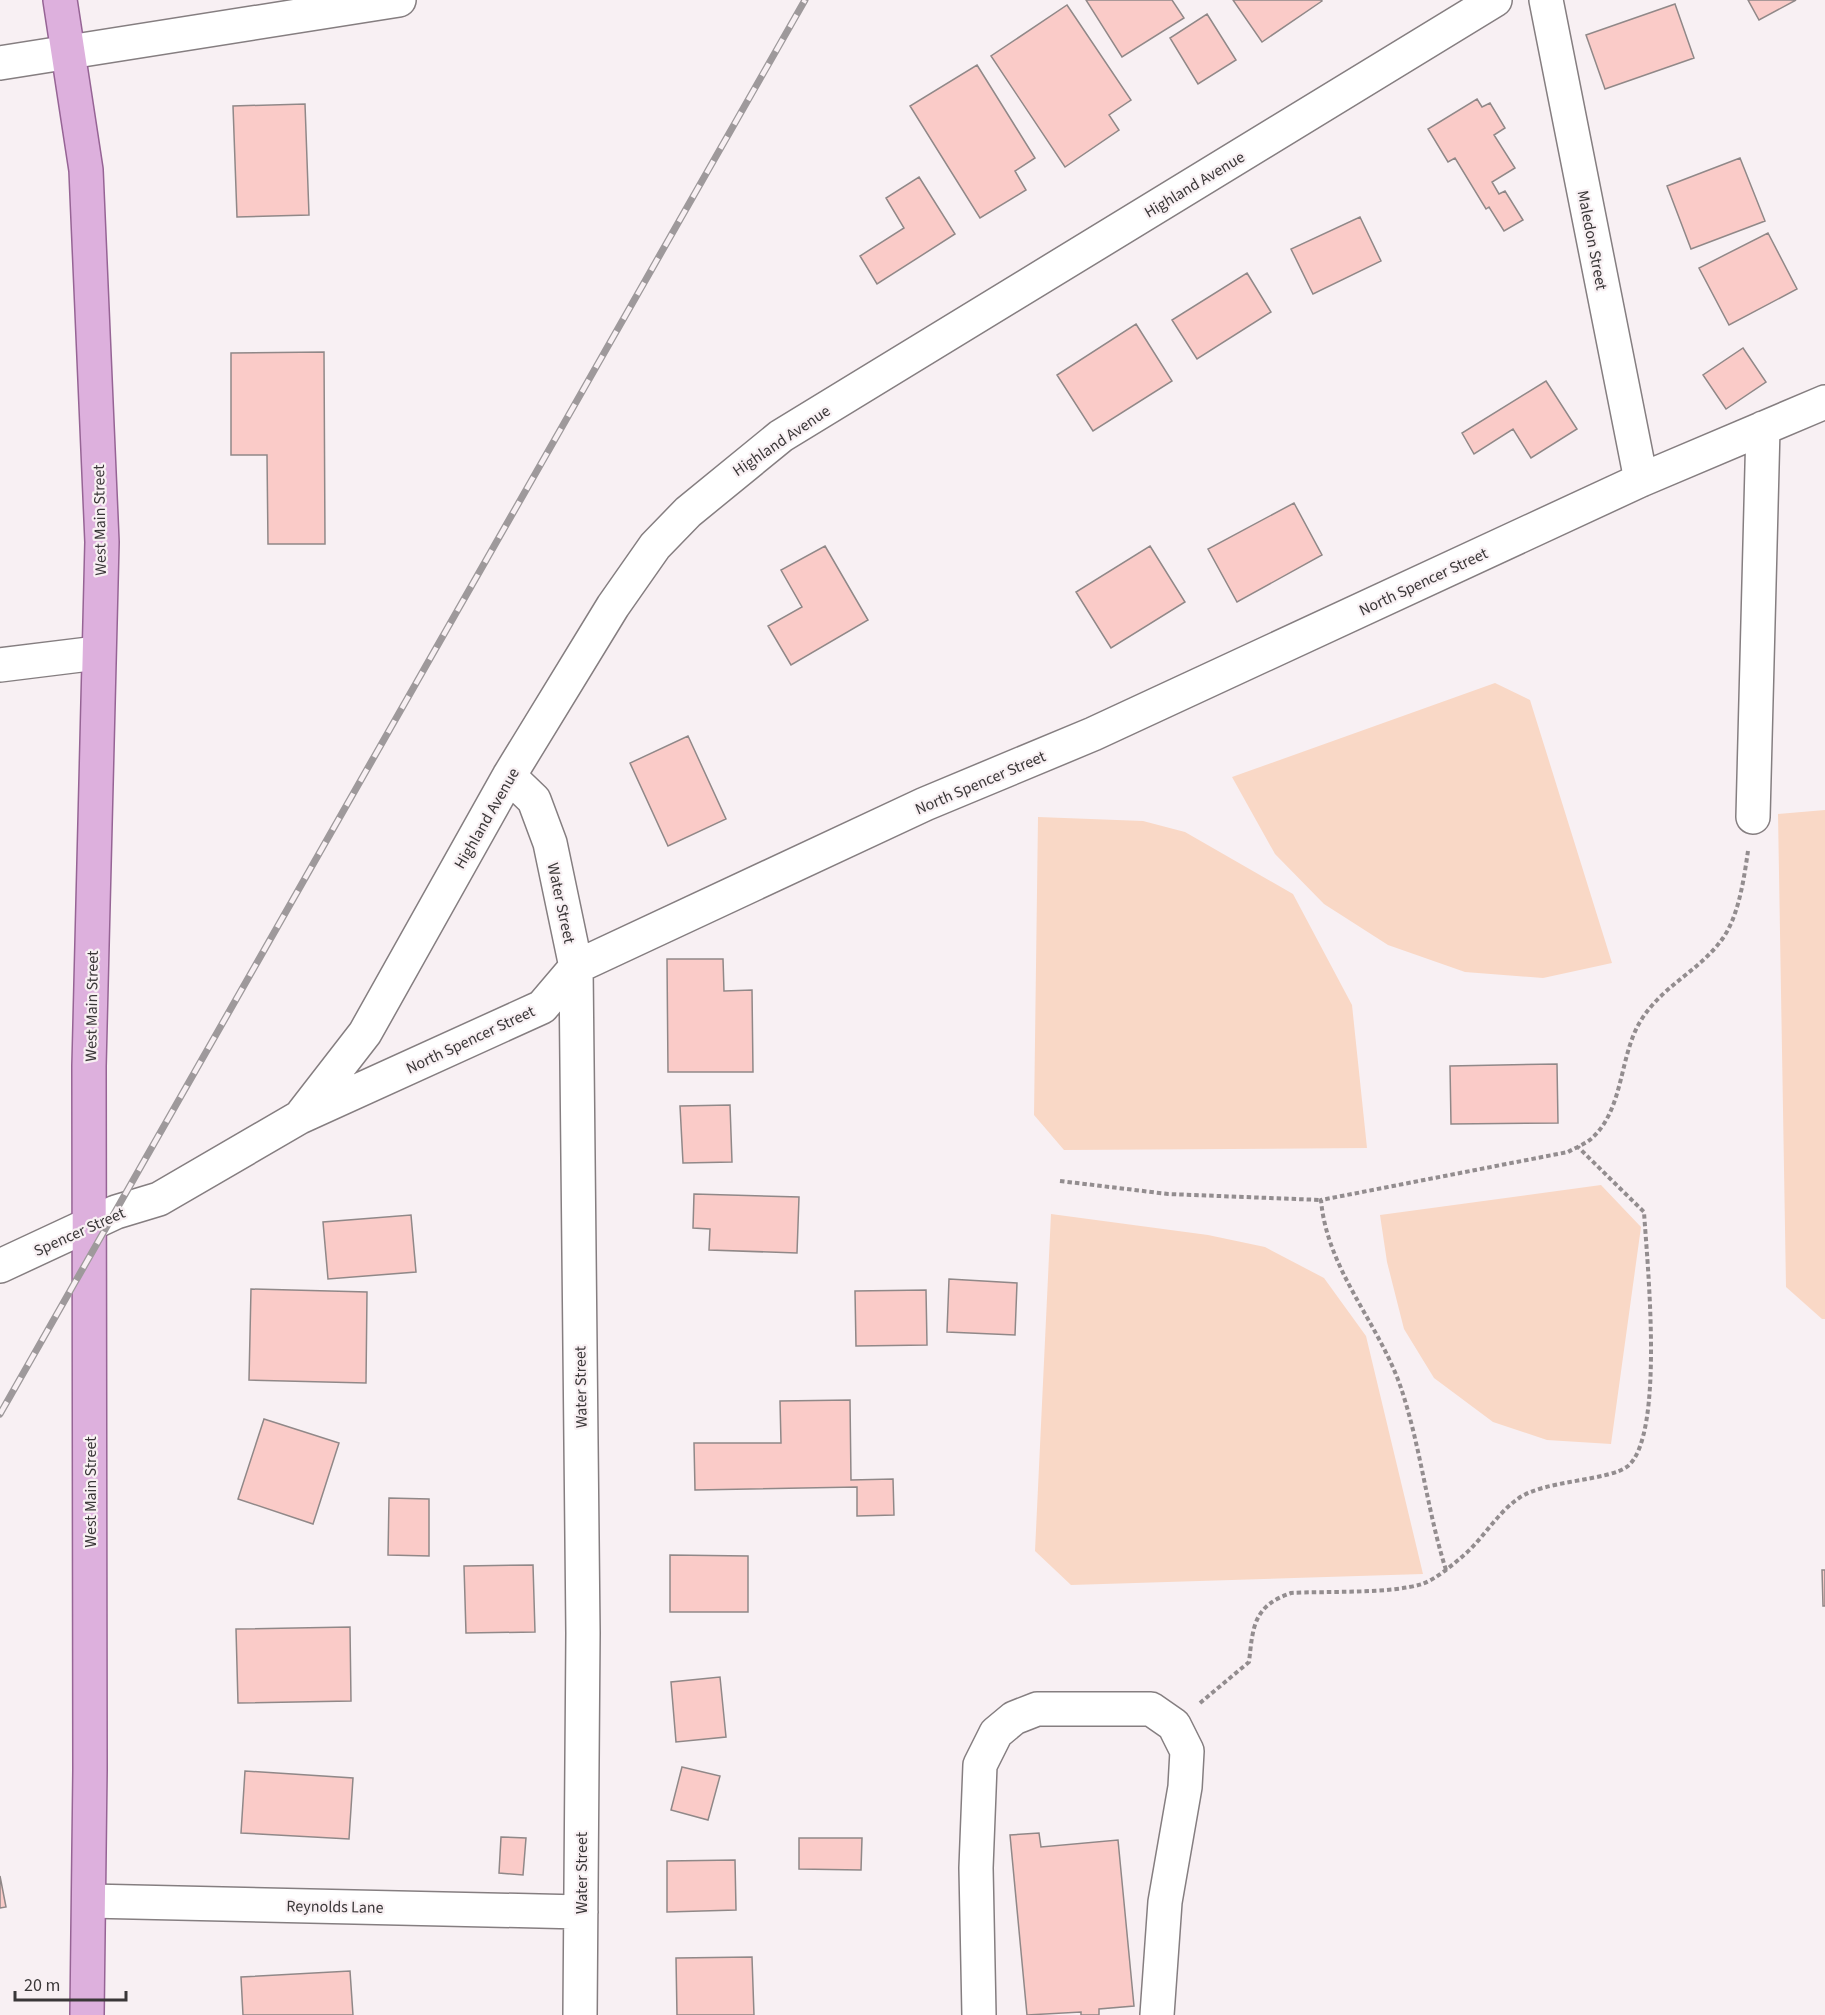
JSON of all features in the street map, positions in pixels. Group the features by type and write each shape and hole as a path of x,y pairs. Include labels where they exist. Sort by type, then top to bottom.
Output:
{"main road":[{"name":"West Main Street","path":"60,0 70,54 87,182 102,542 97,653 90,1054 87,2015"}],"street":[{"path":"0,63 70,54 399,0"},
{"name":"Highland Avenue","path":"300,1117 365,1033 509,776 613,606 655,546 688,512 730,475 781,436 1495,0"},
{"name":"Maledon Street","path":"1546,0 1641,480"},
{"name":"North Spencer Street","path":"159,1200 300,1117 542,1006 576,967 925,804 1093,734 1641,480 1825,402"},
{"path":"1753,817 1763,428"},
{"path":"0,665 97,653"},
{"name":"Water Street","path":"509,776 534,800 550,843 576,967 582,1622 580,2015"},
{"name":"Spencer Street","path":"0,1266 116,1212 159,1200"},
{"path":"979,2015 976,1869 980,1765 996,1732 1014,1718 1037,1709 1151,1710 1174,1725 1187,1751 1186,1778 1165,1902 1157,2015"},
{"name":"Reynolds Lane","path":"89,1901 581,1912"}],"path":[{"path":"1060,1181 1168,1194 1321,1200 1528,1161 1568,1152 1578,1147 1591,1140 1603,1124 1638,1023 1660,994 1697,964 1723,937 1741,886 1753,817"},
{"path":"1174,1725 1249,1662 1256,1618 1266,1606 1282,1596 1291,1593 1395,1588 1422,1584 1446,1570 1466,1554 1502,1511 1522,1496 1627,1467 1636,1455 1642,1437 1651,1371 1644,1212 1578,1147"},
{"path":"1321,1200 1323,1225 1343,1272 1400,1386 1418,1445 1432,1527 1446,1570"}],"shaded area":[{"path":"1495,683 1530,700 1612,963 1543,978 1465,972 1388,945 1324,904 1275,854 1232,777"},
{"path":"1825,810 1825,1319 1822,1319 1786,1287 1778,814"},
{"path":"1038,817 1143,821 1185,832 1293,894 1352,1005 1367,1148 1064,1150 1034,1115"},
{"path":"1601,1185 1641,1227 1611,1444 1547,1440 1493,1422 1434,1378 1404,1329 1387,1262 1380,1215"},
{"path":"1051,1214 1208,1235 1265,1247 1324,1278 1366,1336 1423,1574 1071,1585 1035,1551"}],"building":[{"path":"1086,0 1172,0 1184,18 1122,57"},
{"path":"1233,0 1321,0 1322,1 1262,42"},
{"path":"1748,0 1796,0 1759,20"},
{"path":"1675,4 1694,58 1605,89 1586,35"},
{"path":"1067,5 1131,100 1109,115 1119,130 1065,167 991,56"},
{"path":"1207,14 1236,60 1198,84 1170,38"},
{"path":"977,65 1035,158 1015,171 1026,190 980,218 910,106"},
{"path":"1477,99 1482,107 1490,103 1505,128 1494,135 1515,168 1492,182 1499,194 1505,191 1523,220 1504,231 1489,207 1486,209 1455,158 1448,162 1428,129"},
{"path":"305,104 309,215 237,217 233,106"},
{"path":"1740,158 1765,221 1691,249 1667,186"},
{"path":"919,177 955,234 877,284 860,256 904,228 886,198"},
{"path":"1360,217 1381,261 1313,294 1291,249"},
{"path":"1768,233 1797,289 1729,325 1699,268"},
{"path":"1247,273 1271,312 1197,359 1172,320"},
{"path":"1136,324 1172,381 1093,431 1057,375"},
{"path":"1743,348 1766,382 1726,409 1703,375"},
{"path":"324,352 325,544 268,544 267,455 231,455 231,353"},
{"path":"1546,381 1577,429 1531,458 1513,429 1474,454 1462,433"},
{"path":"1294,503 1322,555 1237,602 1208,549"},
{"path":"825,546 868,620 791,665 768,626 802,607 781,570"},
{"path":"1150,546 1185,602 1111,648 1076,592"},
{"path":"688,736 726,819 668,846 630,763"},
{"path":"667,959 723,959 724,991 752,990 753,1072 668,1072"},
{"path":"1557,1064 1558,1123 1451,1124 1450,1066"},
{"path":"730,1105 732,1162 683,1163 680,1106"},
{"path":"694,1194 799,1197 797,1253 709,1250 710,1229 693,1228"},
{"path":"411,1215 416,1272 328,1279 323,1222"},
{"path":"949,1279 1017,1283 1015,1335 947,1332"},
{"path":"251,1289 367,1292 366,1383 249,1380"},
{"path":"926,1290 927,1345 856,1346 855,1291"},
{"path":"850,1400 851,1480 893,1479 894,1515 857,1516 857,1487 695,1490 694,1443 781,1443 780,1401"},
{"path":"264,1419 339,1443 313,1524 238,1499"},
{"path":"389,1498 429,1499 429,1556 388,1555"},
{"path":"670,1555 748,1556 748,1612 670,1612"},
{"path":"533,1565 535,1632 466,1633 464,1566"},
{"path":"1822,1570 1825,1570 1825,1606 1823,1606"},
{"path":"350,1627 351,1701 238,1703 236,1629"},
{"path":"720,1677 726,1737 676,1742 671,1682"},
{"path":"682,1767 720,1776 708,1820 671,1810"},
{"path":"245,1771 353,1778 349,1839 241,1833"},
{"path":"1039,1833 1041,1847 1118,1840 1134,2006 1099,2009 1099,2015 1081,2015 1081,2012 1027,2015 1010,1835"},
{"path":"501,1837 526,1838 523,1875 499,1873"},
{"path":"799,1838 862,1838 861,1870 799,1869"},
{"path":"735,1860 736,1910 667,1912 667,1861"},
{"path":"0,1876 6,1907 0,1908"},
{"path":"752,1957 754,2015 677,2015 676,1958"},
{"path":"350,1971 353,2015 243,2015 241,1977"}],"railway":[{"path":"0,1414 805,0"}]}
